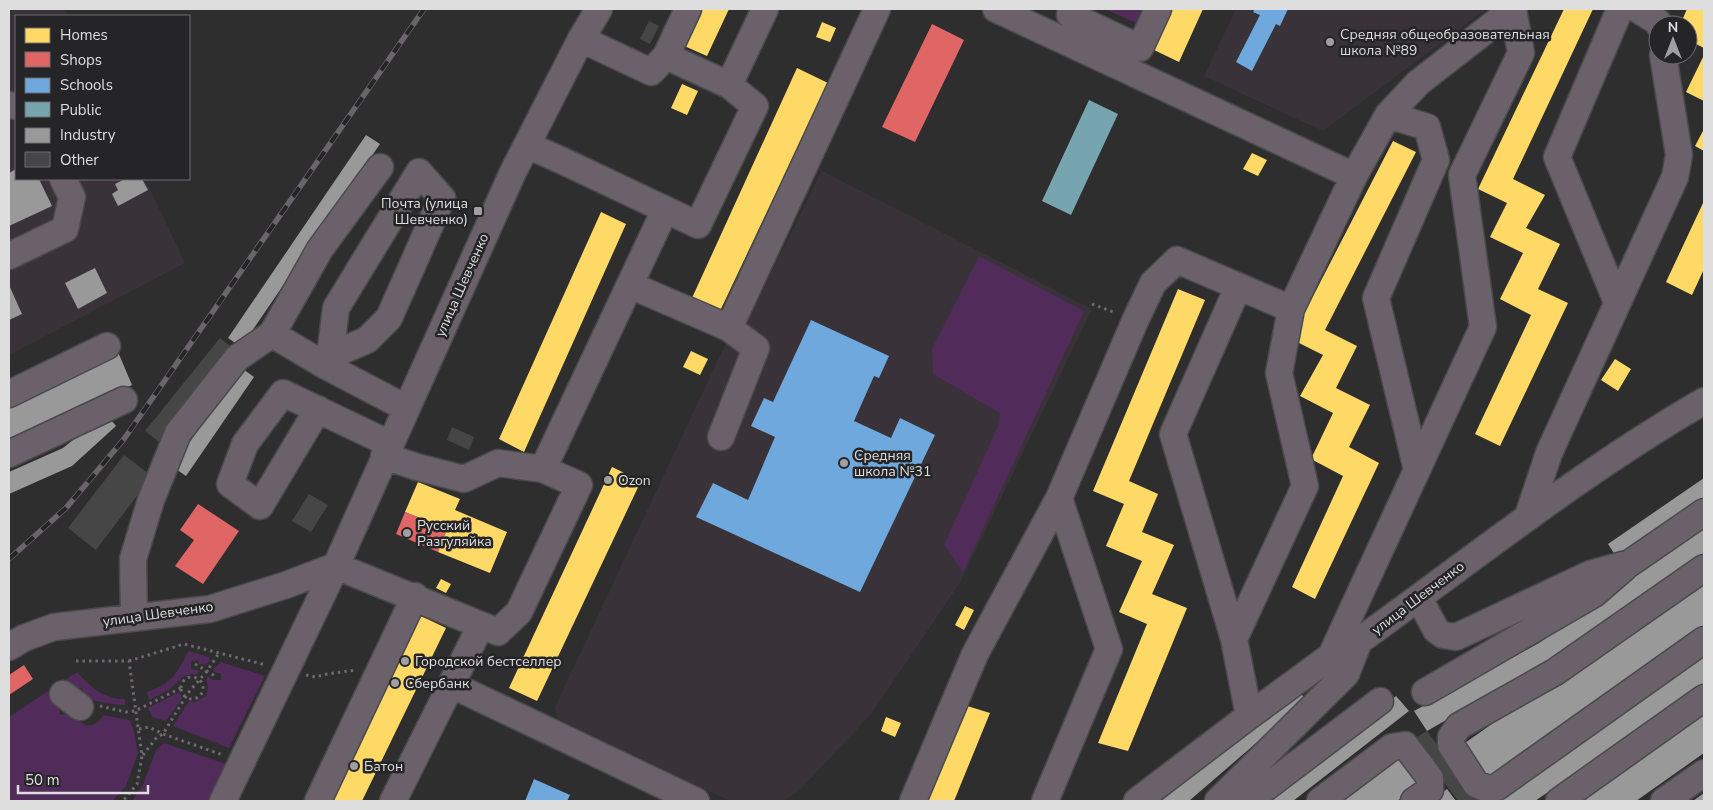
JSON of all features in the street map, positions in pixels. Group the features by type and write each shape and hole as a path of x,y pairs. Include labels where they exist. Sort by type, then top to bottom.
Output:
{"street":[{"name":"улица Шевченко","path":"222,801 336,566 513,172 581,39 599,9"},
{"path":"581,39 651,72 666,56 688,9"},
{"path":"729,85 765,9"},
{"path":"729,328 877,9"},
{"path":"996,9 1105,45 1354,176"},
{"path":"1073,9 1070,15 1105,45 1140,48 1158,9"},
{"path":"1234,639 1304,486 1278,373 1291,309 1354,176 1388,116 1418,83 1513,9 1522,53 1462,176 1484,327 1330,656"},
{"path":"1617,302 1557,158 1620,9"},
{"path":"527,145 698,225 755,106 729,85 666,56"},
{"path":"1528,516 1549,453 1674,177 1679,155 1665,65"},
{"path":"1416,470 1376,298 1436,160 1418,83"},
{"path":"1388,116 1427,127"},
{"path":"134,618 133,559 151,500 178,433 237,358 272,334 320,249 380,167"},
{"path":"419,172 442,198 389,318 367,340 328,361 336,308 419,172"},
{"path":"9,256 65,229 72,197 64,180"},
{"path":"543,470 665,210"},
{"path":"913,801 975,654 1059,498 1153,283 1176,260 1291,309"},
{"path":"630,285 729,328 756,348 721,437"},
{"path":"1238,287 1173,434 1234,639 1249,716"},
{"path":"272,334 328,361 406,408"},
{"path":"9,394 108,346"},
{"path":"9,454 124,400"},
{"name":"улица Шевченко","path":"1138,801 1330,656 1359,641 1528,516 1676,417 1704,401"},
{"path":"318,409 417,468 464,479 498,462 543,470 578,485 519,612 498,632 415,596 336,566"},
{"path":"1045,801 1109,649 1059,498"},
{"path":"1425,692 1594,594 1630,562 1704,512"},
{"path":"1419,598 1436,630 1443,635 1456,637 1590,574 1630,562"},
{"name":"улица Шевченко","path":"9,647 24,638 54,627 210,609 286,585 336,566"},
{"path":"1704,568 1555,672 1459,726 1451,736 1451,745 1476,784 1489,789 1497,787 1704,640"},
{"path":"318,801 415,596"},
{"path":"393,801 480,625"},
{"path":"1218,801 1346,674 1359,641"},
{"path":"452,685 696,801"},
{"path":"1559,801 1704,698"},
{"path":"1248,801 1380,701"},
{"path":"1320,801 1392,747 1405,745 1430,778 1430,790 1414,801"},
{"path":"1664,801 1704,773"}],"path":[{"path":"76,661 129,661 184,644 315,677 383,667"},
{"path":"142,756 157,737 162,734 186,697 219,653"},
{"path":"123,801 137,784 142,756 129,661"},
{"path":"195,664 217,676"},
{"path":"76,701 126,712 135,711 181,688 186,679 192,677 199,680 202,686 199,696 193,699 186,697 181,688"},
{"path":"139,729 149,727 162,734 242,762"}],"shaded area":[{"path":"9,9 65,9 68,15 15,15 15,180 145,180 185,263 9,355"},
{"path":"1105,9 1143,9 1136,23"},
{"name":"Средняя общеобразовательная школа №89","path":"1236,9 1486,9 1323,131 1204,76"},
{"name":"Средняя школа №31","path":"822,171 1092,309 961,581 872,713 799,791 783,801 730,801 557,718 555,707 725,345 743,330"},
{"path":"979,256 1084,311 963,572 944,545 999,424 1000,413 933,374 932,349"},
{"path":"188,651 209,657 210,660 206,665 199,664 198,660 191,661 191,669 200,671 196,675 184,676 169,690 149,700 147,692 173,677"},
{"path":"221,662 265,676 229,748 173,726 189,701 195,702 206,696 208,686 206,680 208,676 213,680 221,680 221,673 212,670"},
{"path":"77,672 104,695 125,699 125,705 97,701 83,696 82,688 74,689 59,707 60,715 73,715 86,725 95,724 103,715 129,720 133,728 138,753 126,786 112,801 9,801 9,717"},
{"path":"179,692 182,698 166,721 152,717 148,708"},
{"path":"164,743 229,765 210,801 132,801 143,785 156,750"}],"building: Homes":[{"path":"698,9 729,9 707,56 682,45"},
{"path":"1171,9 1203,9 1179,62 1152,49"},
{"path":"1564,9 1593,9 1513,179 1545,195 1526,228 1560,244 1538,289 1568,303 1500,446 1475,434 1531,315 1500,299 1523,253 1490,237 1507,203 1478,189"},
{"path":"1687,9 1704,9 1704,48 1698,45 1698,15 1684,15"},
{"path":"822,22 836,28 830,42 816,37"},
{"path":"1704,55 1704,101 1686,92"},
{"path":"797,68 828,83 720,311 692,298"},
{"path":"682,84 698,91 687,115 671,108"},
{"path":"1704,129 1704,151 1695,146"},
{"path":"1393,141 1416,152 1325,330 1357,346 1336,388 1370,405 1349,447 1379,463 1315,599 1292,587 1343,476 1311,459 1333,413 1300,396 1323,355 1291,339"},
{"path":"1252,153 1267,160 1258,176 1243,169"},
{"path":"1704,201 1704,269 1692,295 1666,282"},
{"path":"601,212 626,224 524,452 499,439"},
{"path":"1178,289 1205,300 1129,481 1158,494 1142,532 1174,545 1152,594 1187,608 1128,751 1098,743 1147,624 1119,612 1142,561 1106,546 1124,504 1093,491"},
{"path":"691,351 708,359 700,375 683,367"},
{"path":"1615,359 1631,369 1618,391 1601,380"},
{"path":"612,467 641,481 537,701 509,688"},
{"path":"418,482 460,499 455,510 507,532 490,573 438,552 447,529 405,512"},
{"path":"441,579 451,584 446,593 436,588"},
{"path":"965,606 974,610 964,630 955,625"},
{"path":"421,616 446,628 362,801 330,801"},
{"path":"964,705 990,713 954,801 924,801"},
{"path":"886,717 901,723 895,737 881,731"}],"building: Shops":[{"path":"932,24 964,40 915,142 882,127"},
{"path":"198,504 239,531 203,584 175,566 194,540 180,530"},
{"path":"405,512 447,529 438,552 396,534"},
{"path":"24,665 33,679 9,695 9,675"}],"building: Schools":[{"path":"1255,9 1288,9 1280,26 1276,24 1252,71 1236,62 1260,15 1253,12"},
{"path":"811,320 889,356 879,378 874,376 854,421 891,438 900,418 935,435 860,592 696,517 713,483 748,500 775,437 751,426 764,398 773,402"},
{"path":"534,779 570,795 567,801 525,801"}],"building: Public":[{"path":"1089,100 1118,114 1071,215 1042,201"}],"building: Industry":[{"path":"366,135 380,144 241,347 228,338"},
{"path":"15,170 15,180 39,180 52,206 9,226 9,173"},
{"path":"123,180 143,180 148,190 118,206 112,194 118,190 115,184"},
{"path":"95,268 107,293 78,309 65,283"},
{"path":"9,285 22,314 9,320"},
{"path":"118,352 132,385 9,442 9,403"},
{"path":"240,367 254,377 186,476 173,467"},
{"path":"106,414 116,426 72,466 9,494 9,472 63,448"},
{"path":"1704,478 1704,502 1619,561 1608,544"},
{"path":"1704,527 1704,553 1552,659 1427,731 1414,711 1539,643"},
{"path":"1704,575 1704,629 1488,781 1462,745"},
{"path":"1704,656 1704,685 1535,801 1495,801"},
{"path":"1299,691 1306,700 1189,801 1161,801"},
{"path":"1396,696 1409,711 1293,801 1261,801"},
{"path":"1704,711 1704,753 1636,801 1580,801"},
{"path":"1399,757 1421,784 1397,801 1340,801"},
{"path":"1447,789 1456,801 1431,801"},
{"path":"1704,793 1704,801 1693,801"}],"building: Other":[{"path":"649,21 659,26 650,44 640,39"},
{"path":"220,338 234,349 159,442 145,431"},
{"path":"452,427 474,437 469,450 447,440"},
{"path":"124,455 152,476 96,550 68,528"},
{"path":"309,494 328,505 311,532 292,521"},
{"path":"1427,731 1479,801 1458,801 1412,740"}],"railway":[{"path":"9,559 66,508 124,439 424,9"}],"place":[{"name":"Средняя общеобразовательная школа №89","path":"1330,42"},
{"name":"Почта (улица Шевченко)","path":"478,211"},
{"name":"Средняя школа №31","path":"844,463"},
{"name":"Ozon","path":"608,480"},
{"name":"Русский Разгуляйка","path":"407,533"},
{"name":"Городской бестселлер","path":"405,661"},
{"name":"Сбербанк","path":"395,683"},
{"name":"Батон","path":"354,766"}]}
